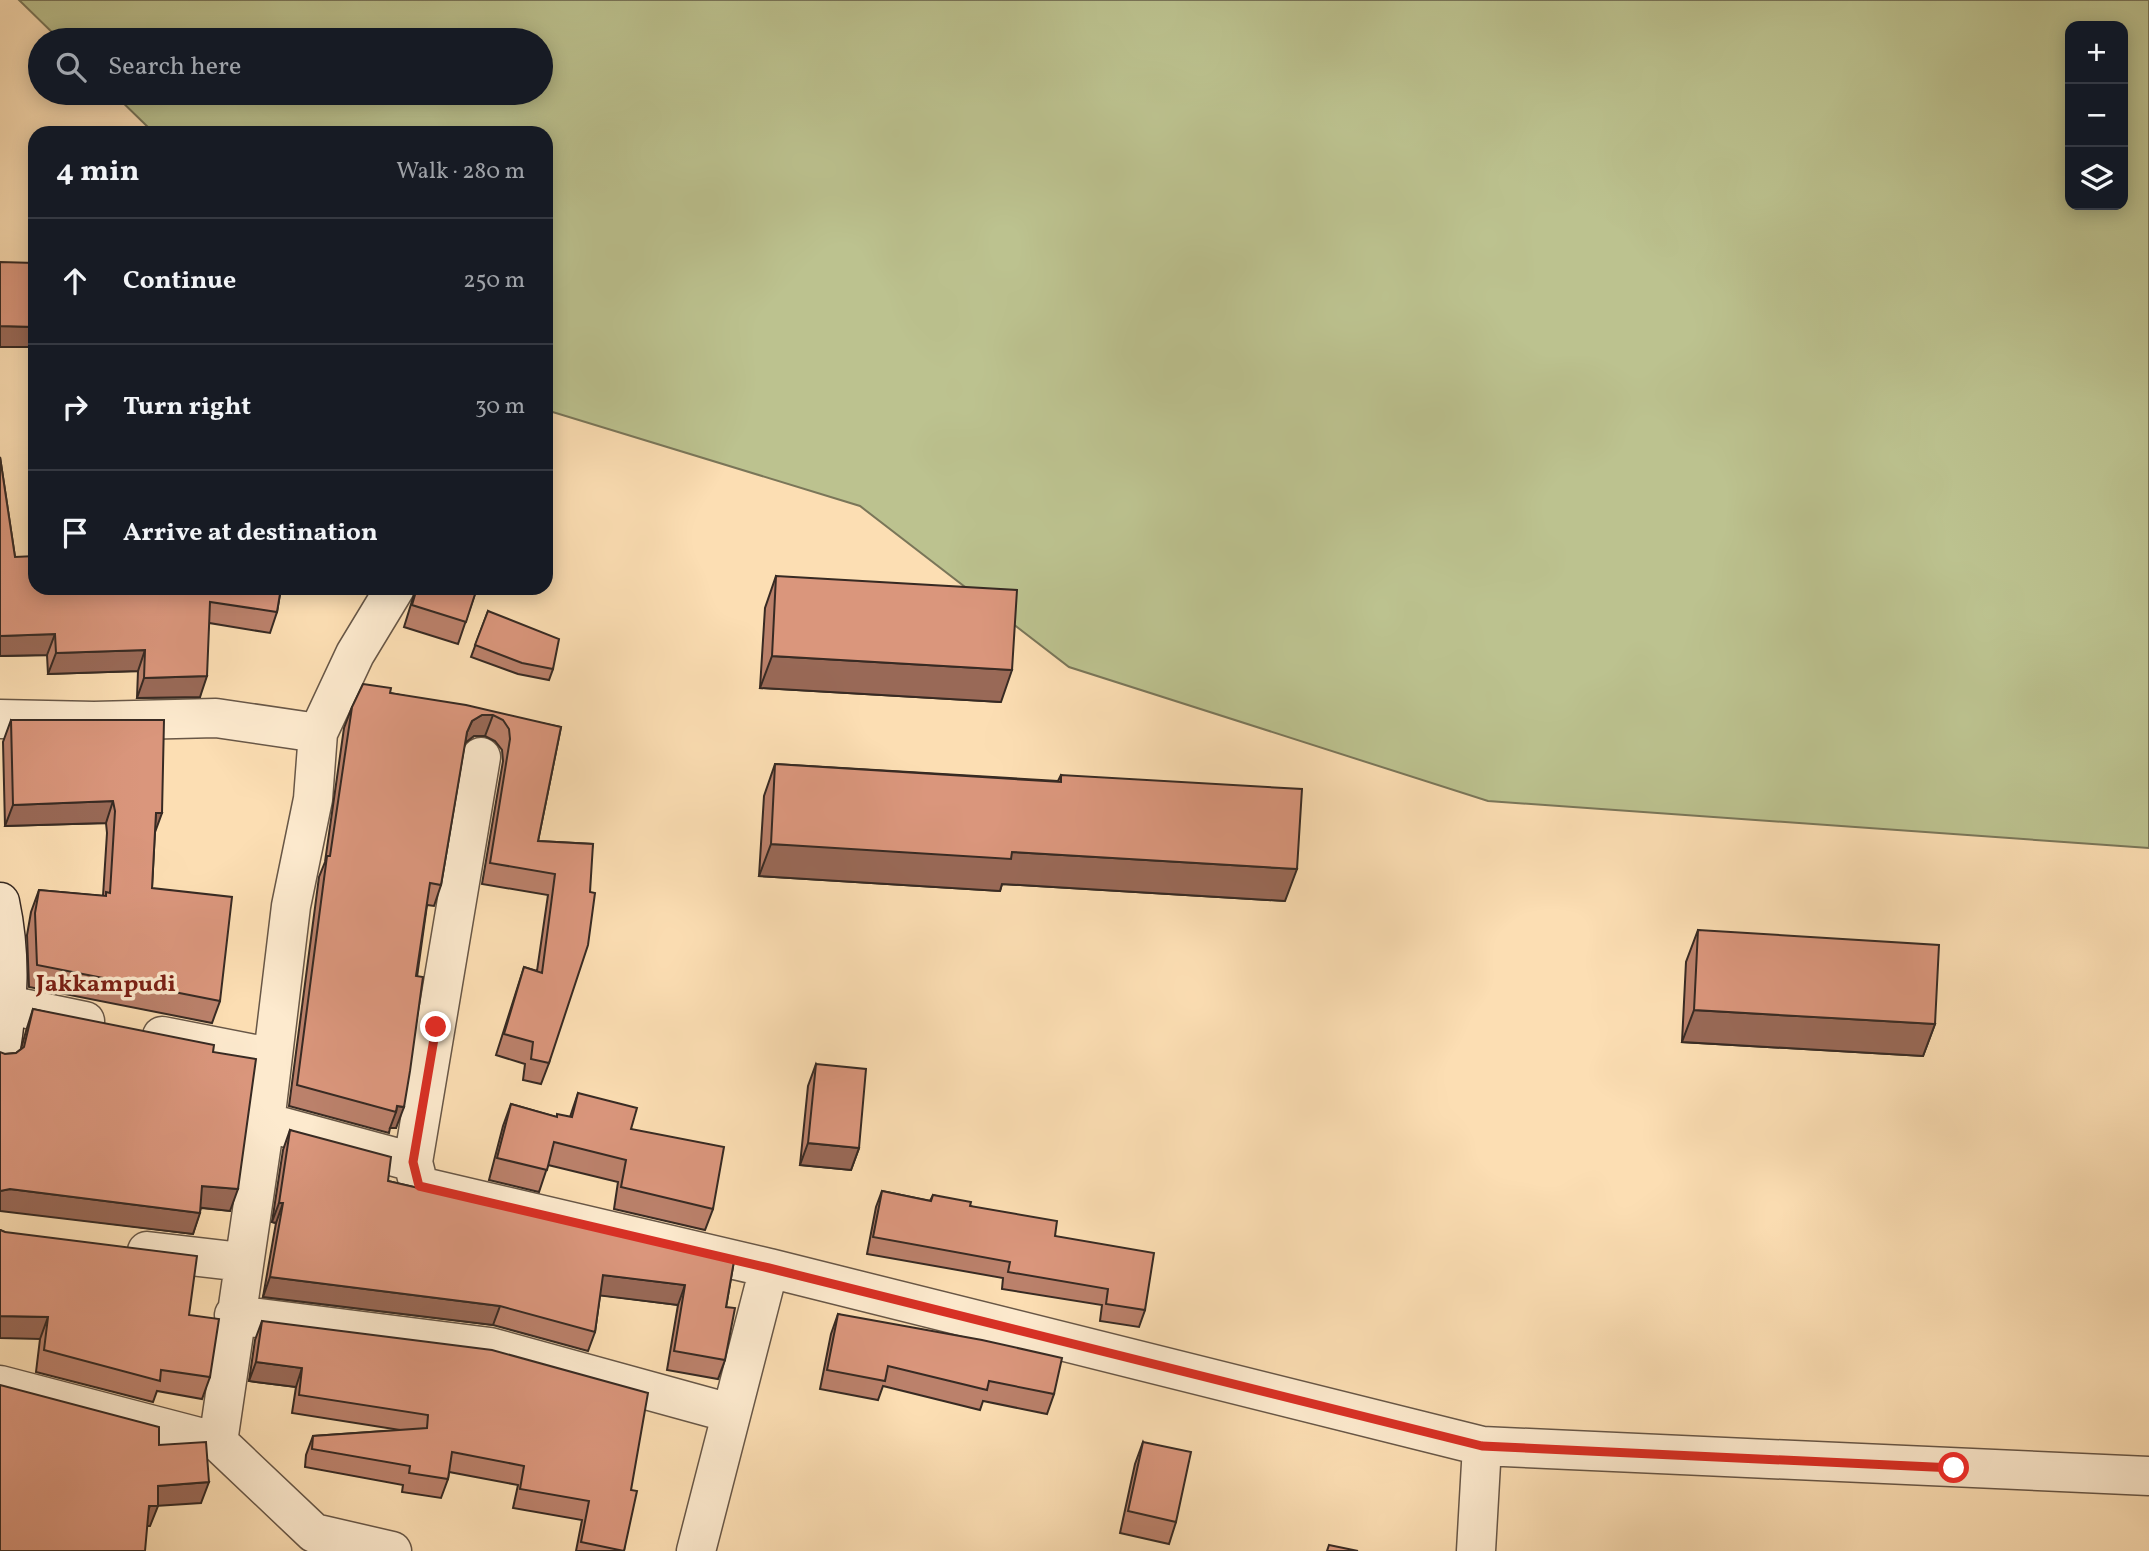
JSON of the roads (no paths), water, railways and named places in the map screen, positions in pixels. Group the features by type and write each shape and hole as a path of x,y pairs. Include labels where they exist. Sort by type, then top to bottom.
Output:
{"street":[{"path":"218,1442 234,1315 265,1122 270,1057 291,906 313,799 318,733 355,654 391,595"},
{"path":"0,719 94,721 216,718 318,733"},
{"path":"481,757 413,1162 419,1186 769,1268 1482,1446 2149,1476"},
{"path":"0,902 7,937 8,1005 0,1054"},
{"path":"8,1005 270,1057"},
{"path":"265,1122 413,1162"},
{"path":"107,1246 242,1262"},
{"path":"695,1551 769,1268"},
{"path":"234,1315 490,1347 730,1413"},
{"path":"0,1385 218,1442 314,1533 392,1551"},
{"path":"1476,1551 1482,1446"}],"district":[{"name":"Jakkampudi","path":"106,983"}]}
